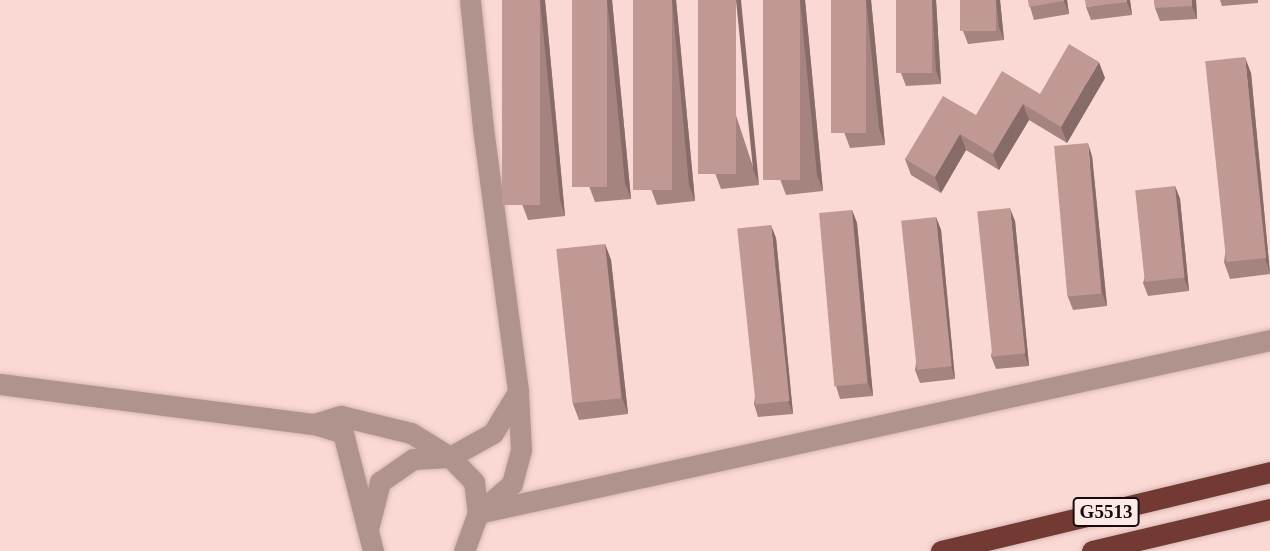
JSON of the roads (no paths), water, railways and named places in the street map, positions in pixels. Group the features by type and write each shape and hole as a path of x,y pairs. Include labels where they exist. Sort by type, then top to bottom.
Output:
{"highway":[{"name":"G5513","path":"941,551 1270,472"},
{"name":"G5513","path":"1092,551 1270,509"}],"street":[{"path":"470,0 483,128 518,392 521,450 512,484 478,513"},
{"path":"478,513 1270,340"},
{"path":"0,384 314,424 343,433 373,551"},
{"path":"369,529 380,482 413,458 450,457 493,433 518,392"},
{"path":"314,424 341,416 411,433 450,457 474,482 478,513 464,551"}]}
